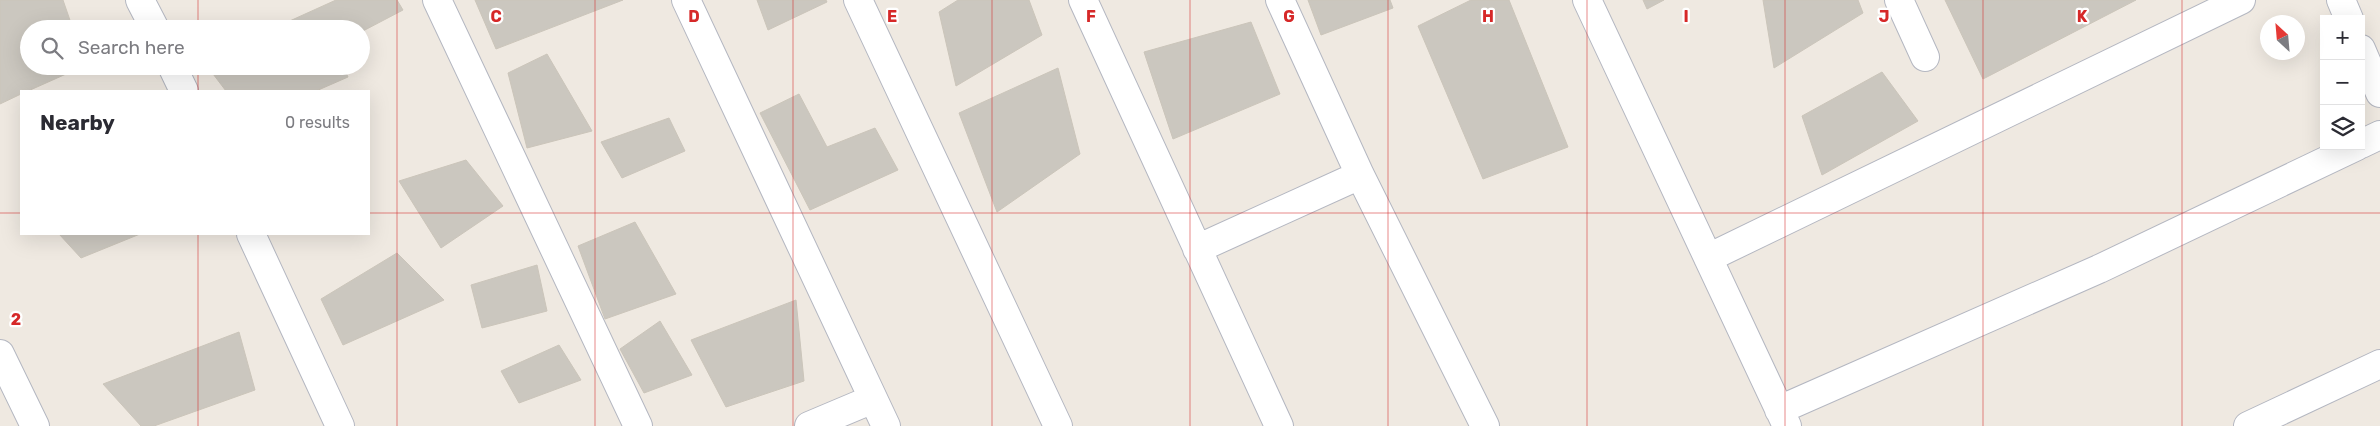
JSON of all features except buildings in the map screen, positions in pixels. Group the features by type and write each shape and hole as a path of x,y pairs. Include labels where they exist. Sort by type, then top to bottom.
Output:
{"street":[{"path":"140,0 150,20"},
{"path":"437,0 638,426"},
{"path":"686,0 886,426"},
{"path":"858,0 1058,426"},
{"path":"1083,0 1279,426"},
{"path":"1280,0 1360,175 1485,426"},
{"path":"1586,0 1783,418 2348,150"},
{"path":"1899,0 1925,57"},
{"path":"1708,258 2240,0"},
{"path":"2341,0 2347,15"},
{"path":"2365,58 2380,94"},
{"path":"176,75 184,90"},
{"path":"2365,142 2380,135"},
{"path":"1197,249 1360,175"},
{"path":"251,235 340,426"},
{"path":"0,354 35,426"},
{"path":"2248,426 2380,364"},
{"path":"810,426 873,399"}]}
